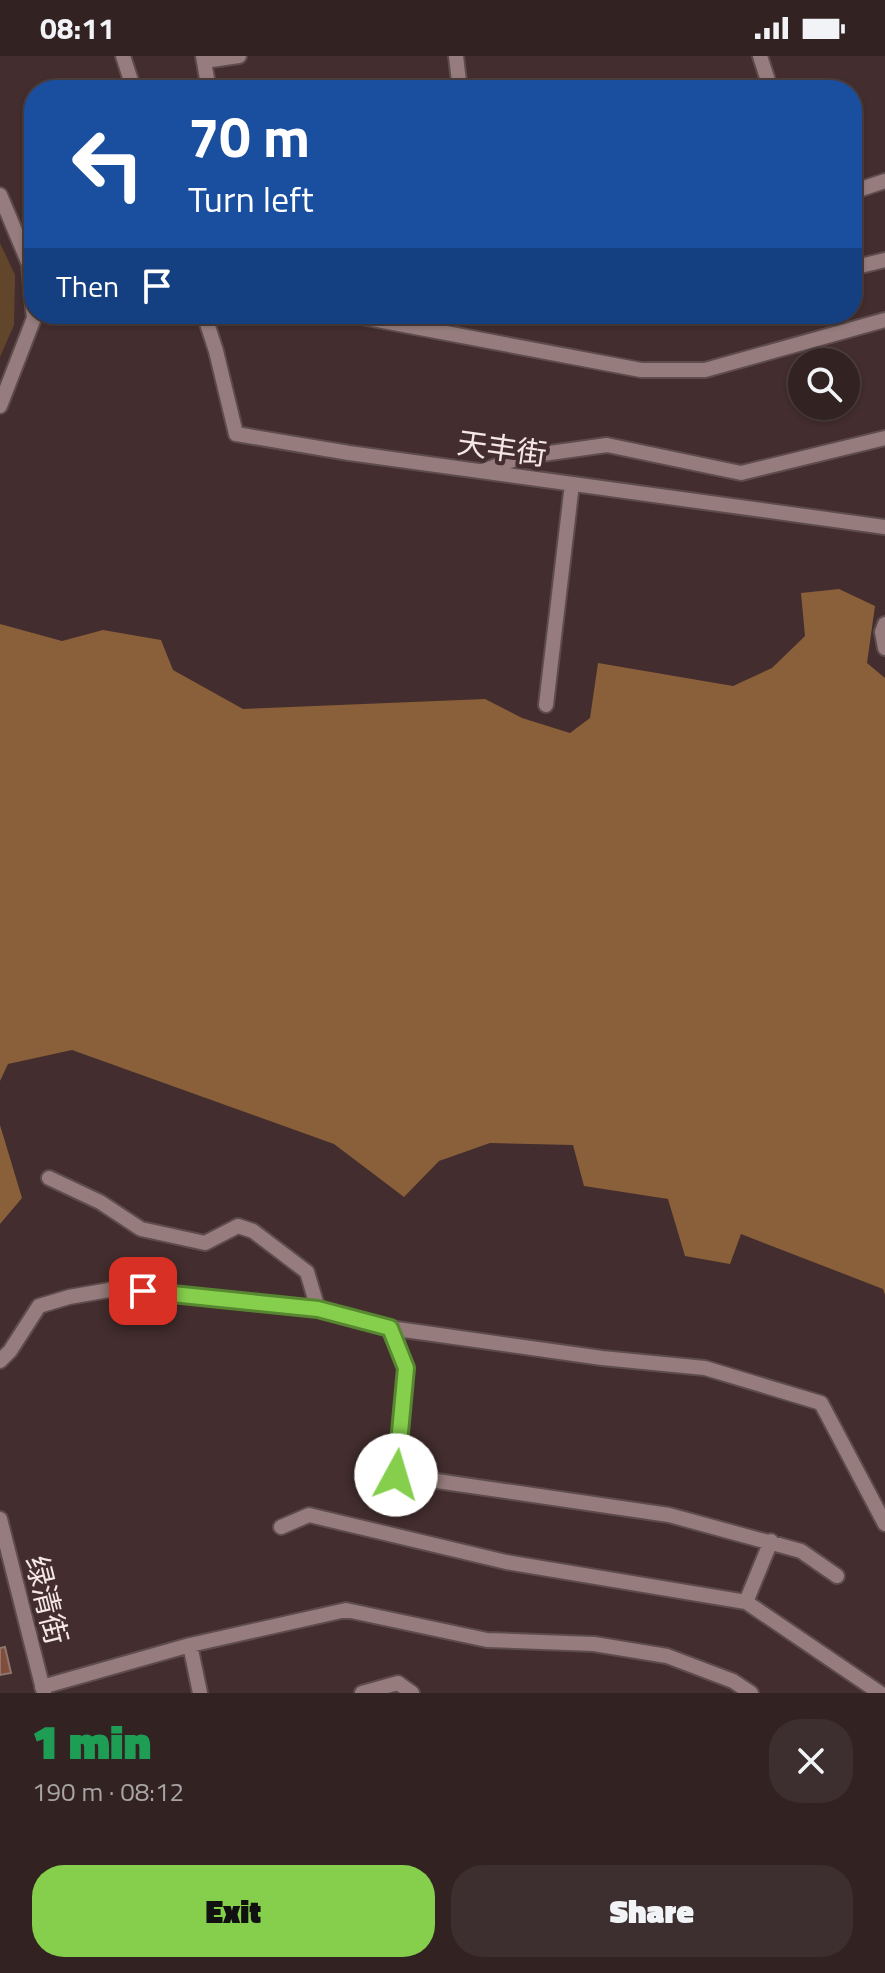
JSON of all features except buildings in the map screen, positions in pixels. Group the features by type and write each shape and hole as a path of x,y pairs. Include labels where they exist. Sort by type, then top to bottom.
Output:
{"street":[{"path":"123,56 131,80"},
{"path":"207,80 203,58 239,56"},
{"path":"456,56 459,80"},
{"path":"760,56 768,80"},
{"path":"862,189 885,181"},
{"path":"0,195 24,252"},
{"path":"862,266 885,260"},
{"path":"399,324 641,370 705,370 885,320"},
{"path":"0,406 32,324"},
{"name":"天丰街","path":"207,324 236,434 481,472 885,527"},
{"path":"481,472 521,457 607,445 741,473 885,438"},
{"path":"546,705 572,484"},
{"path":"885,624 882,632 885,648"},
{"path":"49,1178 100,1202 141,1229 205,1243 238,1226 253,1231 307,1272 318,1309"},
{"path":"0,1361 39,1306 115,1289 318,1309 390,1328 602,1358 705,1368 821,1403 885,1524"},
{"path":"390,1328 406,1368 396,1475 669,1515 801,1551 837,1576"},
{"path":"281,1527 309,1515 506,1562 746,1602 883,1692"},
{"name":"绿清街","path":"0,1519 43,1690"},
{"path":"746,1602 771,1541"},
{"path":"43,1690 190,1645 346,1610 487,1640 594,1644 667,1656 733,1681 751,1693"},
{"path":"190,1645 200,1693"},
{"path":"362,1693 398,1683 412,1693"}],"shaded area":[{"path":"0,243 15,275 14,325 0,357"},
{"path":"839,589 875,606 867,663 885,678 885,1295 883,1289 741,1234 730,1264 685,1256 668,1199 584,1186 573,1145 490,1143 439,1161 404,1197 334,1144 72,1050 8,1064 0,1081 0,624 62,641 103,630 161,640 173,670 243,709 485,699 522,718 570,733 590,718 598,663 733,686 772,668 805,636 801,593"},
{"path":"0,1125 22,1198 0,1224"}],"route":[{"path":"143,1291 318,1309 390,1328 406,1368 396,1475"}]}
